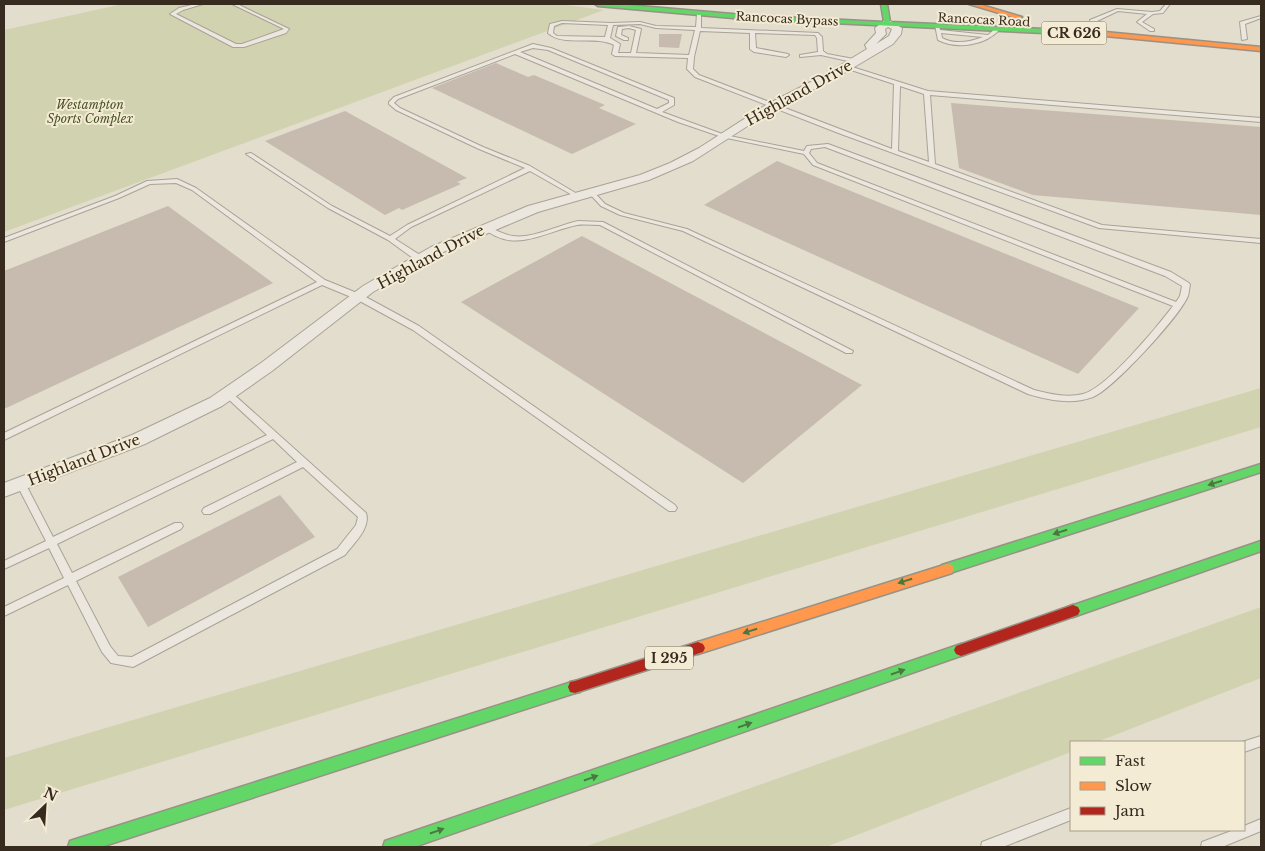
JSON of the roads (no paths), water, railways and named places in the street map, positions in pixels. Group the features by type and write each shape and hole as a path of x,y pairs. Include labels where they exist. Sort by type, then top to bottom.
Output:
{"main road":[{"name":"Rancocas Bypass","path":"598,4 699,14 885,14"},
{"name":"Rancocas Bypass","path":"662,4 885,14"},
{"path":"972,4 1001,14 1065,24"},
{"name":"Rancocas Road","path":"885,14 1152,30 1261,41"},
{"name":"Rancocas Road","path":"885,14 938,31 998,29 1105,34 1261,49"},
{"name":"I 295","path":"76,847 1261,468"},
{"path":"391,847 1261,546"}],"street":[{"name":"Highland Drive","path":"4,490 178,422 254,377 359,297 420,260 485,227 583,193 662,171 692,156 774,106 852,64 872,49 896,37 897,28 885,14 880,28 881,34 870,45 872,49"}],"lane":[{"path":"200,4 181,9 172,14 235,46 242,46 284,32 286,29 234,4"},
{"path":"1093,26 1092,21 1117,10 1161,12 1168,4"},
{"path":"1152,13 1139,22 1152,30"},
{"path":"699,14 690,69 697,76 895,152 1102,227 1261,241"},
{"path":"1244,39 1242,23 1261,17"},
{"path":"691,57 615,54 617,44 607,39 570,36 556,37 550,33 552,25 562,22 594,25 640,23 656,27 816,34 820,37 819,49 822,53"},
{"path":"607,39 611,24"},
{"path":"622,54 626,39 618,36 620,28 629,26 639,28 633,55"},
{"path":"938,31 942,42 963,44 984,37 998,29"},
{"path":"752,31 753,49 786,55"},
{"path":"938,31 955,37"},
{"path":"938,31 984,37"},
{"path":"969,38 984,37"},
{"path":"657,112 672,104 672,99 549,49 533,46 396,98 391,103 398,109 481,148 530,168 622,214 685,230 1031,392 1058,399 1092,394 1120,373 1184,296 1186,285 1168,274 826,145 809,147 806,153"},
{"path":"515,52 657,112 724,136 806,153 815,164 1176,305"},
{"path":"802,56 822,53 897,83 928,93 1261,120"},
{"path":"895,152 897,83"},
{"path":"928,93 932,165"},
{"path":"250,154 330,207 390,239 420,260"},
{"path":"390,239 409,226 530,168"},
{"path":"4,240 117,197 149,182 177,181 194,189 322,282 359,297 416,328 672,508"},
{"path":"485,227 501,237 514,240 527,239 578,223 601,223 849,352"},
{"path":"4,437 322,282"},
{"path":"21,483 106,649 115,660 134,662 341,552 361,526 363,516 228,394"},
{"path":"4,565 50,541 274,435"},
{"path":"207,511 304,462"},
{"path":"4,612 178,526"},
{"path":"1245,747 1261,740"},
{"path":"987,847 1070,814"},
{"path":"1245,831 1261,824"},
{"path":"1207,847 1245,831"}],"park label":[{"name":"Westampton Sports Complex","path":"90,112"}]}
